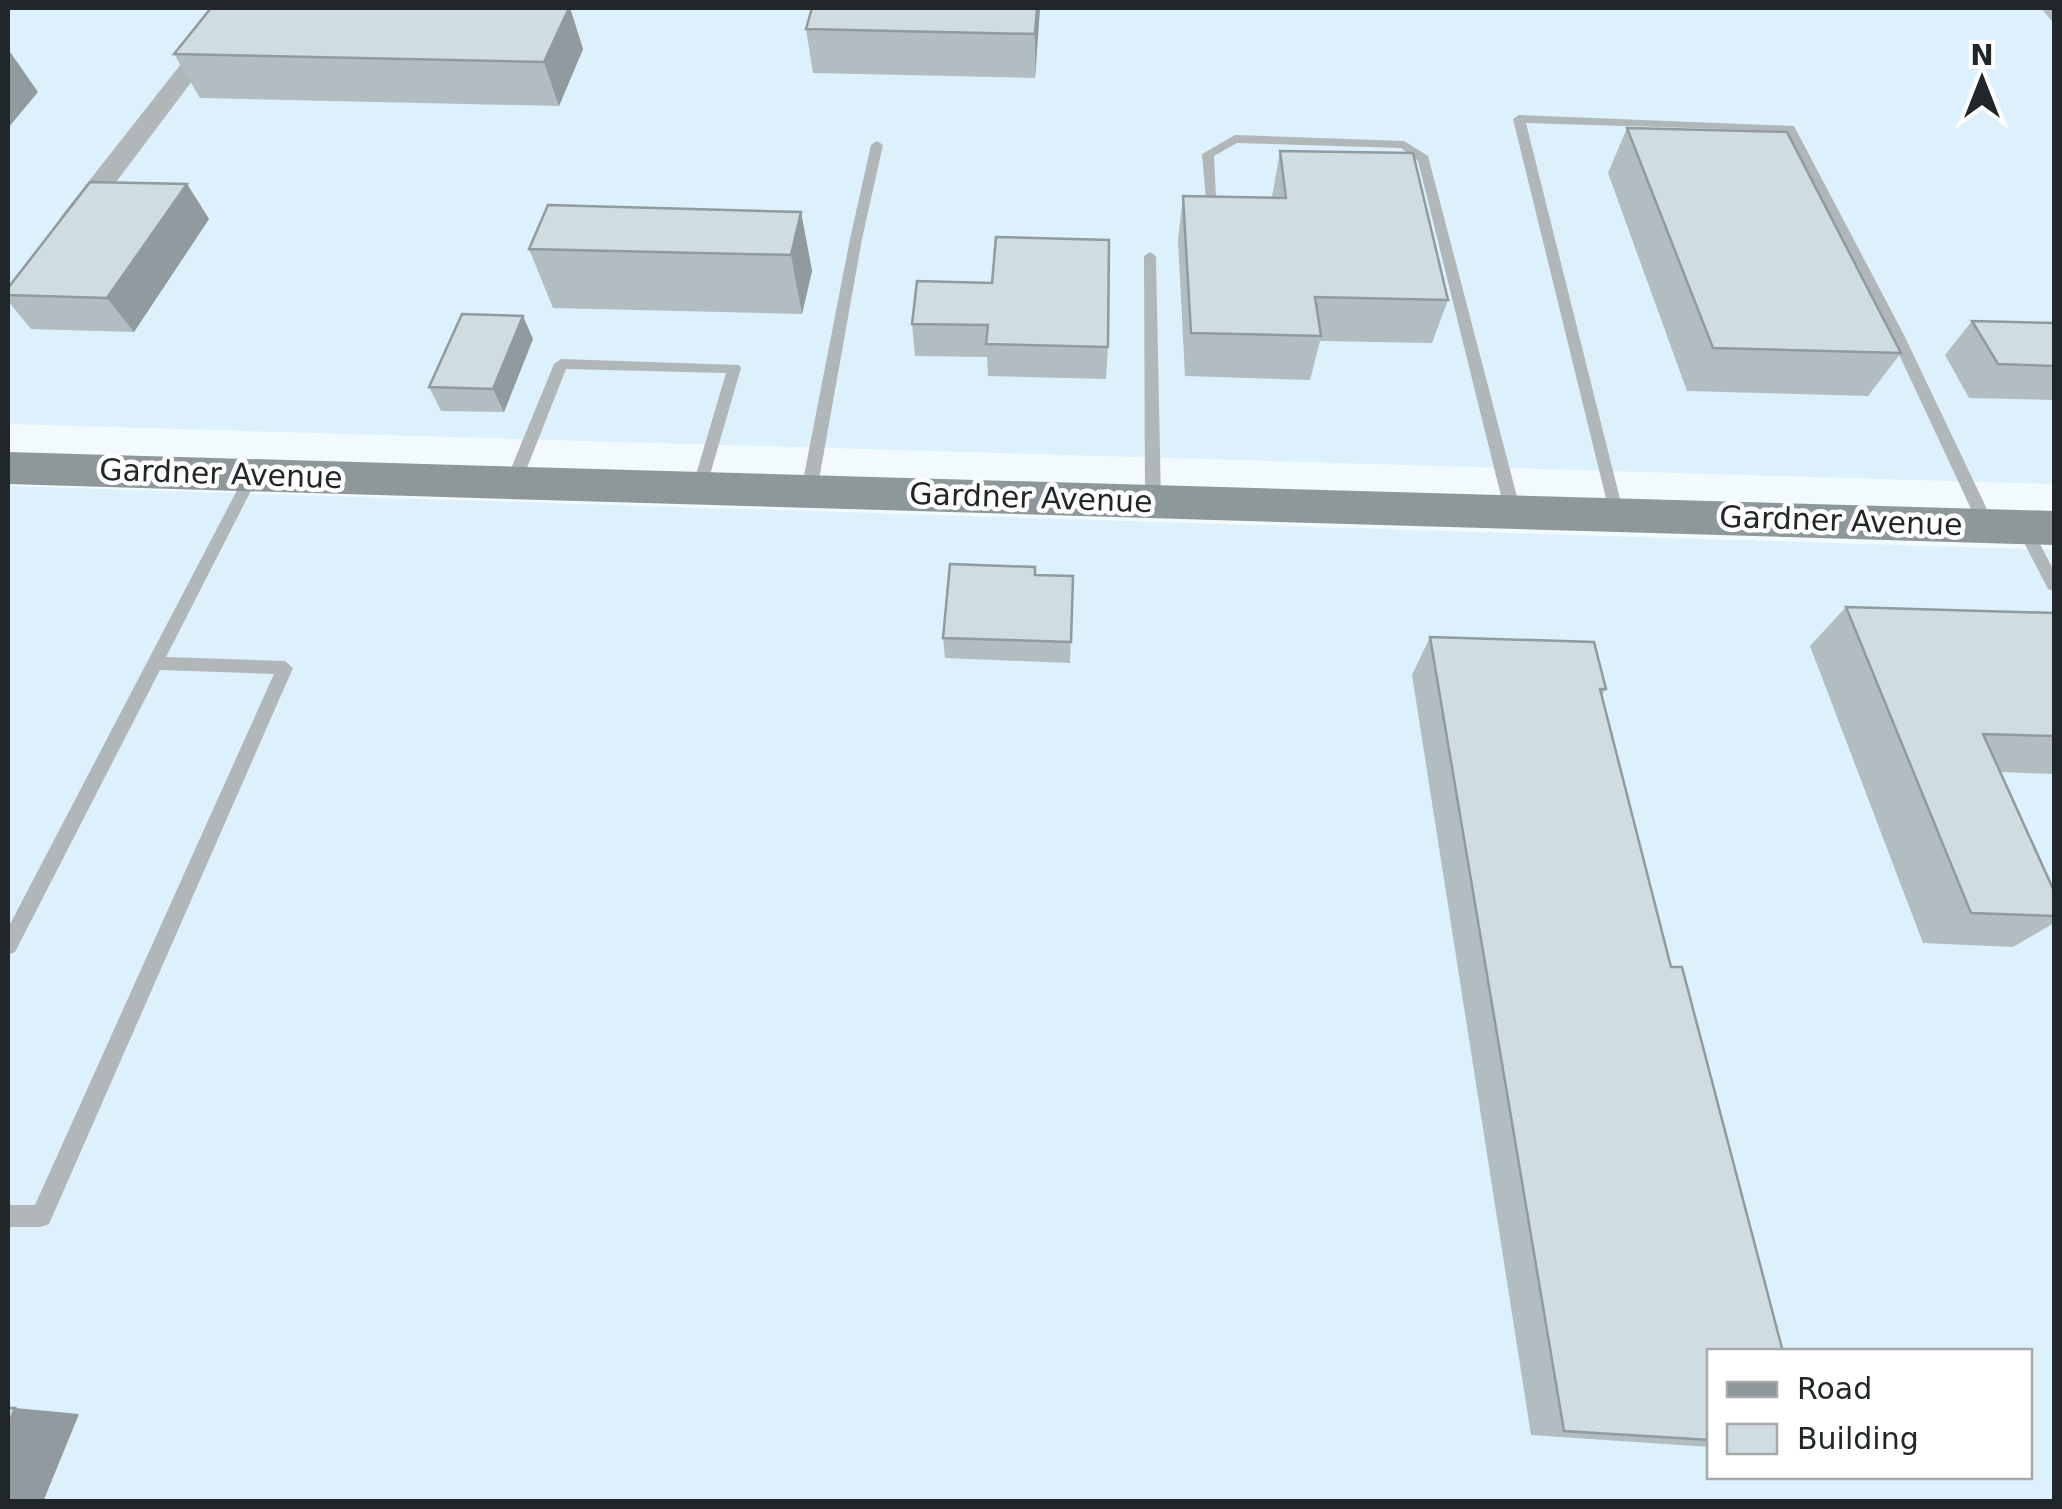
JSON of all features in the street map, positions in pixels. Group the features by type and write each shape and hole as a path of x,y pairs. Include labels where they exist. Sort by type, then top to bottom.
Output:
{"street":[{"path":"56,242 236,8"},
{"name":"Gardner Avenue","path":"8,468 2022,527"}],"lane":[{"path":"1616,515 1519,119 1790,128 1897,335 2022,527 2054,586"},
{"path":"1210,197 1208,154 1235,139 1404,145 1424,160 1513,512"},
{"path":"810,492 877,145"},
{"path":"1150,256 1153,502"},
{"path":"513,483 560,364 734,368 700,488"},
{"path":"8,946 252,476"},
{"path":"8,1216 41,1216 285,668 154,663"}],"shaded area":[{"path":"8,8 2054,8 2054,484 8,424"},
{"path":"8,486 2054,550 2054,1501 8,1501"}],"building":[{"path":"211,8 569,8 544,62 174,54"},
{"path":"812,8 1037,8 1035,34 806,29"},
{"path":"1627,128 1787,132 1901,353 1713,348"},
{"path":"1280,151 1413,153 1448,300 1315,297 1321,336 1191,333 1183,196 1286,198"},
{"path":"90,182 187,184 107,298 8,295 8,288"},
{"path":"548,205 801,212 791,255 529,249"},
{"path":"996,237 1109,240 1108,347 986,344 988,325 912,324 917,281 992,283"},
{"path":"462,314 523,316 493,389 429,387"},
{"path":"1972,321 2054,323 2054,366 1998,364"},
{"path":"950,564 1035,567 1035,575 1073,576 1071,642 943,638"},
{"path":"1846,607 2054,613 2054,736 1983,734 2054,891 2054,916 1971,913"},
{"path":"1430,637 1594,642 1606,689 1600,689 1671,967 1682,967 1782,1349 1707,1349 1707,1440 1564,1431"},
{"path":"8,1408 15,1408 8,1426"}]}
